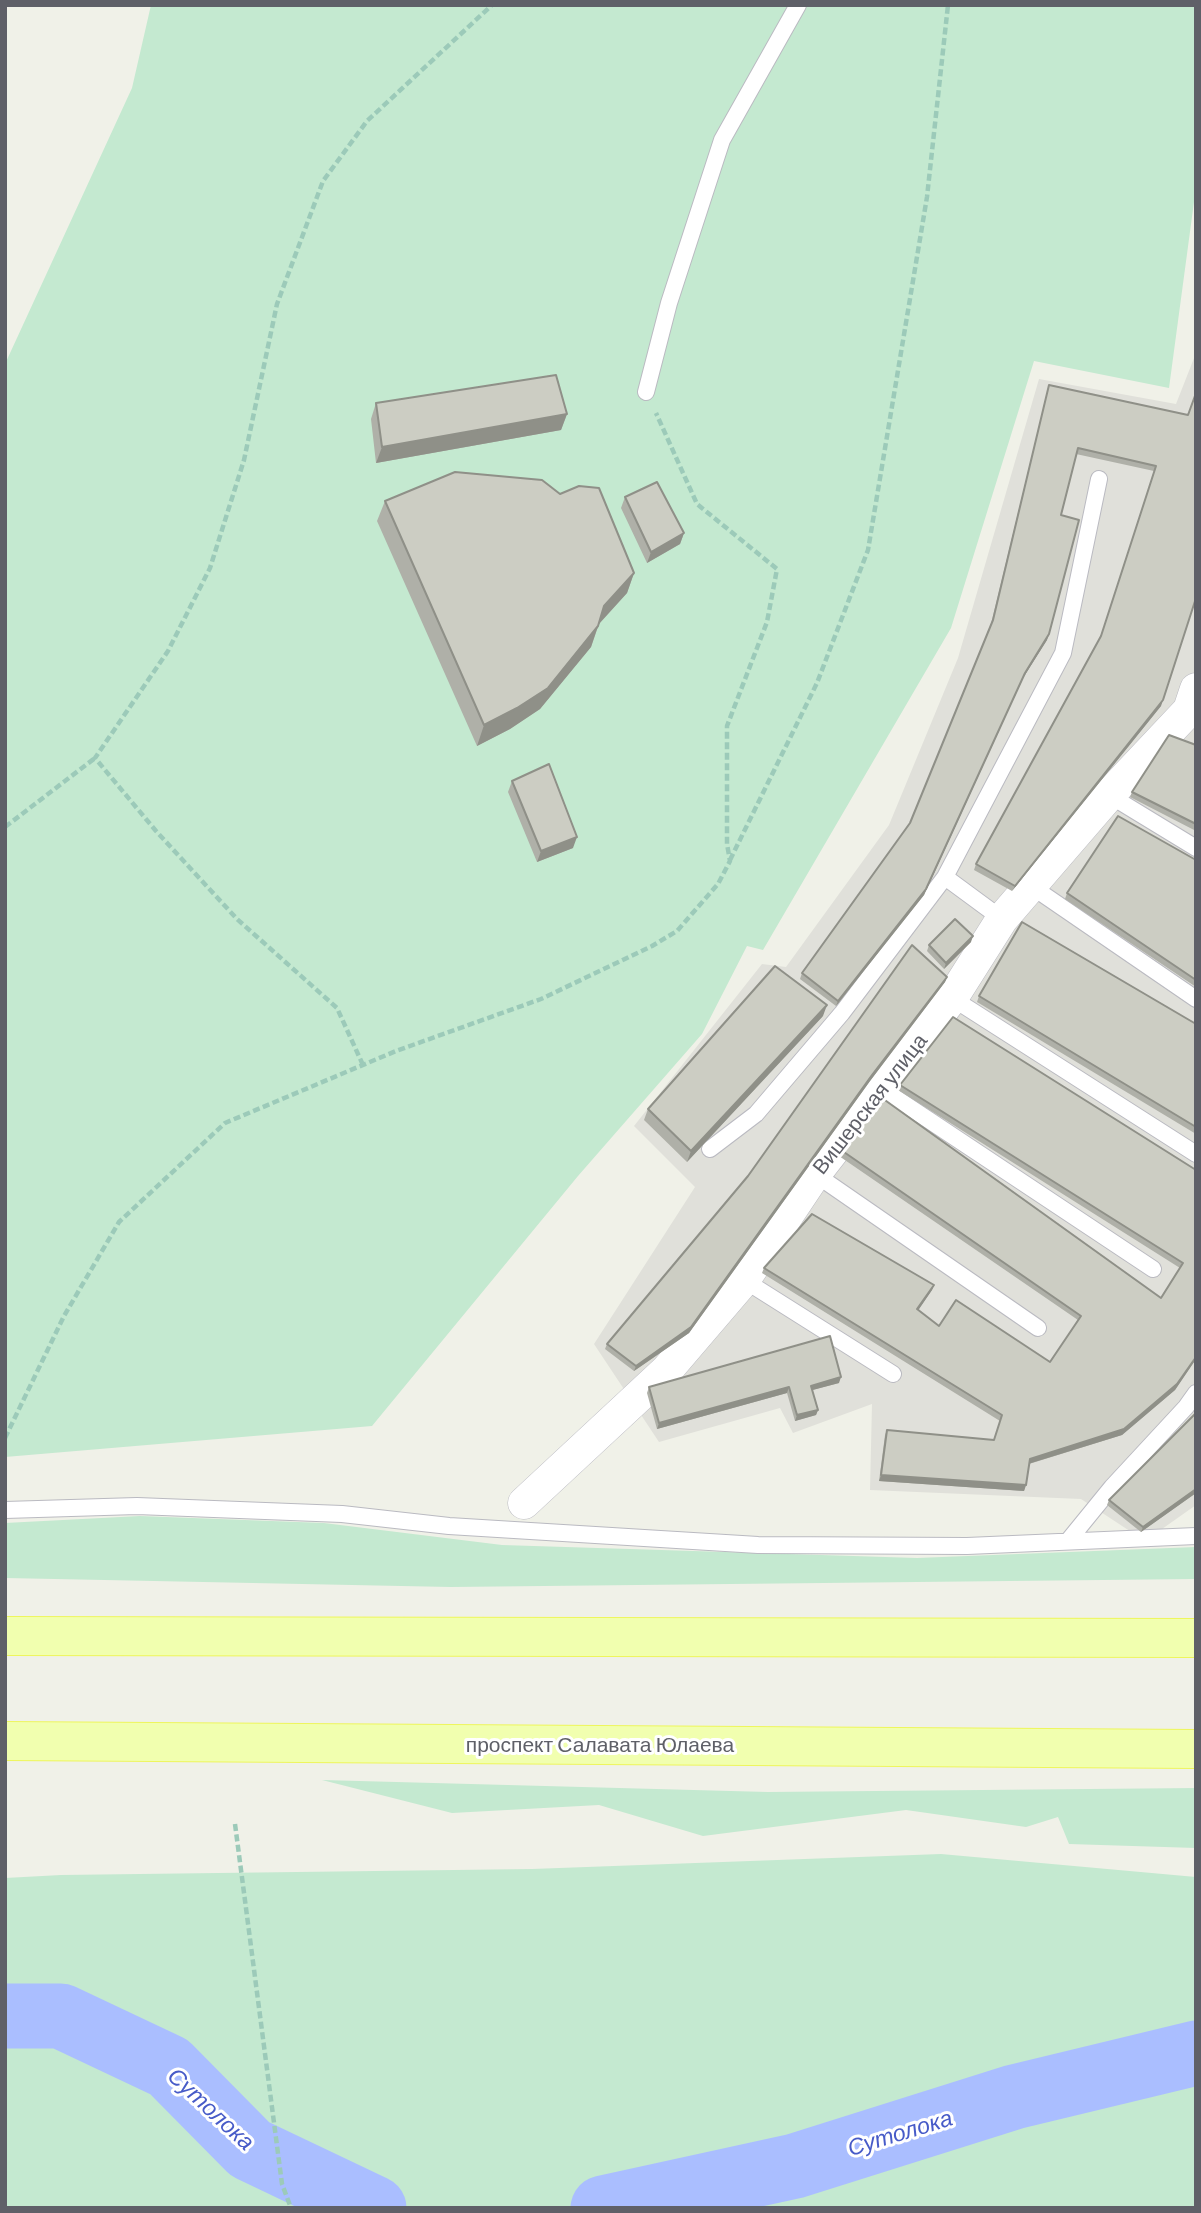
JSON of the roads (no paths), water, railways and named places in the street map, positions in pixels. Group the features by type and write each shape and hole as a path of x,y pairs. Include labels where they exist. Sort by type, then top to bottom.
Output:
{"main road":[{"path":"5,1636 1196,1637"},
{"name":"проспект Салавата Юлаева","path":"5,1741 1196,1749"}],"street":[{"name":"Вишерская улица","path":"524,1503 667,1370 744,1280 815,1174 952,998 1002,919 1109,795 1194,705"}],"lane":[{"path":"646,392 669,303 722,140 797,5"},
{"path":"710,1149 765,1104 842,1013 945,877 1063,653 1099,479"},
{"path":"1109,795 1196,848"},
{"path":"945,877 1002,919"},
{"path":"1031,886 1196,999"},
{"path":"952,998 1196,1154"},
{"path":"882,1089 1153,1269"},
{"path":"815,1174 1038,1328"},
{"path":"744,1280 893,1374"},
{"path":"1068,1541 1196,1393"},
{"path":"5,1510 136,1506 342,1514 471,1528 758,1545 967,1546 1196,1536"}],"waterway":[{"name":"Сутолока","path":"5,2016 61,2016 169,2067 250,2149 374,2208"},
{"name":"Сутолока","path":"603,2208 795,2166 1014,2097 1196,2053"}]}
